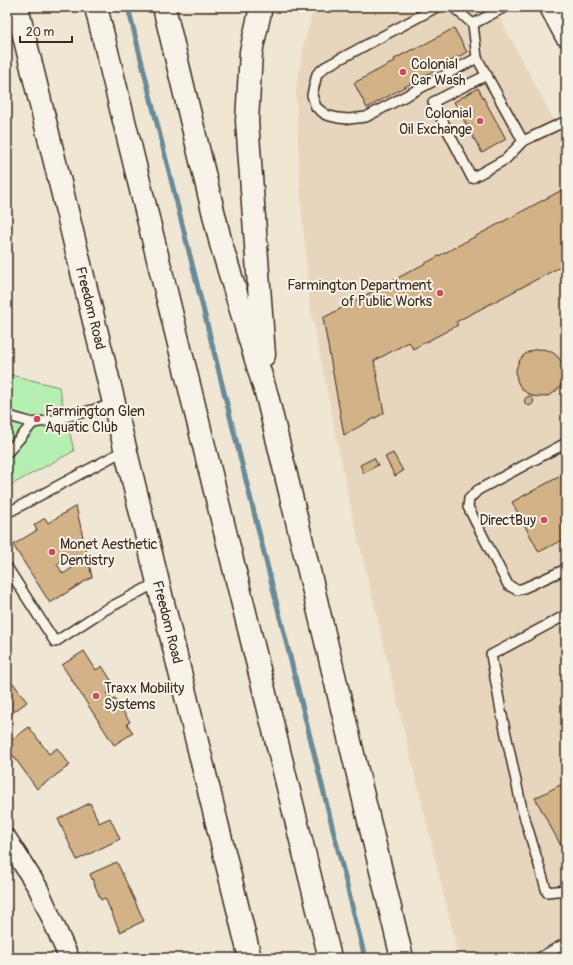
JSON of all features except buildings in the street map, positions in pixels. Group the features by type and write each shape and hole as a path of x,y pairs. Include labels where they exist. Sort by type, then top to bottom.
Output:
{"main road":[{"name":"Freedom Road","path":"17,7 250,958"},
{"path":"96,7 330,958"},
{"path":"164,7 221,244 267,396 402,958"},
{"path":"261,7 251,52 247,121 267,396"},
{"path":"551,7 566,35"}],"street":[{"path":"7,839 38,888 69,958"}],"lane":[{"path":"437,7 324,67 317,74 312,95 316,107 326,115 338,118 349,119 366,117 477,58"},
{"path":"453,7 473,24 477,58 523,141"},
{"path":"473,24 505,7"},
{"path":"487,75 433,102 472,178 506,159 523,141 566,121"},
{"path":"7,416 33,423 59,419 114,404"},
{"path":"7,453 33,423"},
{"path":"566,443 478,490 469,499 468,507 508,585 517,590 566,569"},
{"path":"7,513 125,450"},
{"path":"7,567 55,642 101,612 158,582"},
{"path":"566,615 491,656 500,712 522,809 547,892 566,890"},
{"path":"539,958 566,943"}],"shaded area":[{"path":"314,7 494,7 566,143 566,958 459,958 351,509 310,306 300,190 296,91 304,43"}],"green space":[{"name":"Farmington Glen Aquatic Club","path":"7,374 59,387 74,451 7,487"}],"waterway":[{"path":"128,7 365,958"}],"place":[{"name":"Colonial Car Wash","path":"403,72"},
{"name":"Colonial Oil Exchange","path":"480,121"},
{"name":"Farmington Department of Public Works","path":"440,293"},
{"name":"Farmington Glen Aquatic Club","path":"37,419"},
{"name":"DirectBuy","path":"544,520"},
{"name":"Monet Aesthetic Dentistry","path":"52,552"},
{"name":"Traxx Mobility Systems","path":"96,696"}]}
